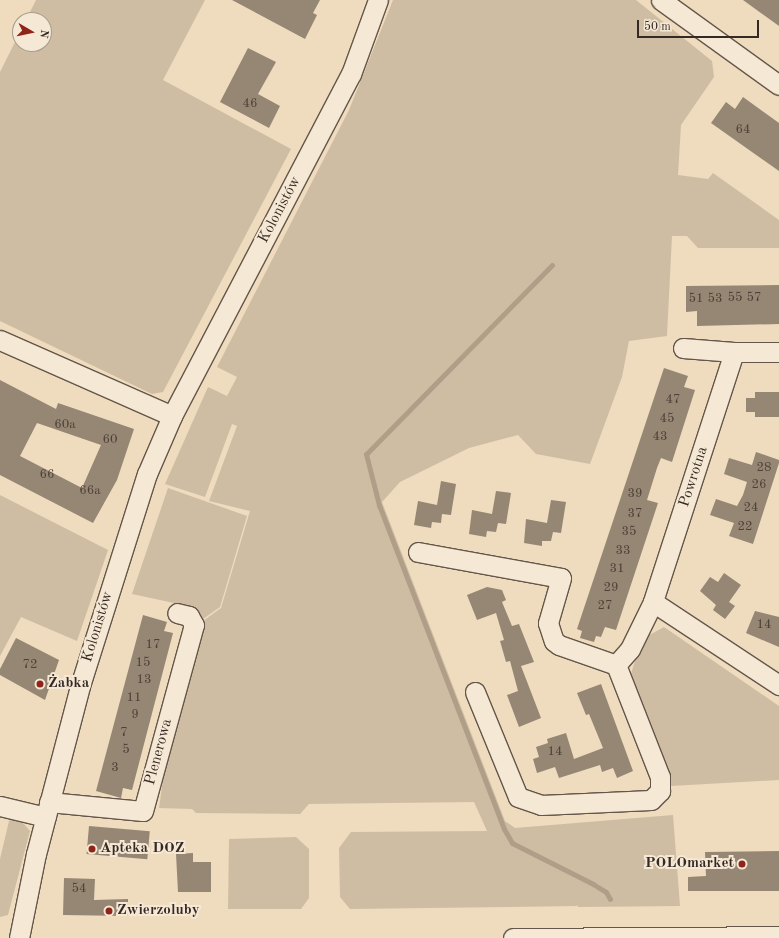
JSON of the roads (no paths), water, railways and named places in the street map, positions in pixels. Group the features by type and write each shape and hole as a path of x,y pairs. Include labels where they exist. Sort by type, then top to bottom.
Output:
{"street":[{"name":"Kolonistów","path":"19,938 48,810 94,637 147,474 172,416 351,74 378,0"},
{"path":"661,0 779,85"},
{"path":"0,340 172,416"},
{"path":"683,348 734,352 779,352"},
{"name":"Powrotna","path":"616,665 630,649 653,602 734,352"},
{"path":"418,552 561,578 548,623 554,641 559,645 616,665 660,777 660,791 651,800 541,805 518,798 475,692"},
{"path":"653,602 779,685"},
{"name":"Plenerowa","path":"48,810 143,811 194,625 189,616 177,612"},
{"path":"0,806 48,810"},
{"path":"513,938 779,936"}],"waterway":[{"path":"552,265 366,454 379,505 504,829 512,843 593,884 606,892 610,899"}],"place":[{"name":"Żabka","path":"40,684"},
{"name":"Apteka DOZ","path":"92,849"},
{"name":"POLOmarket","path":"742,864"},
{"name":"Zwierzoluby","path":"109,911"}]}
